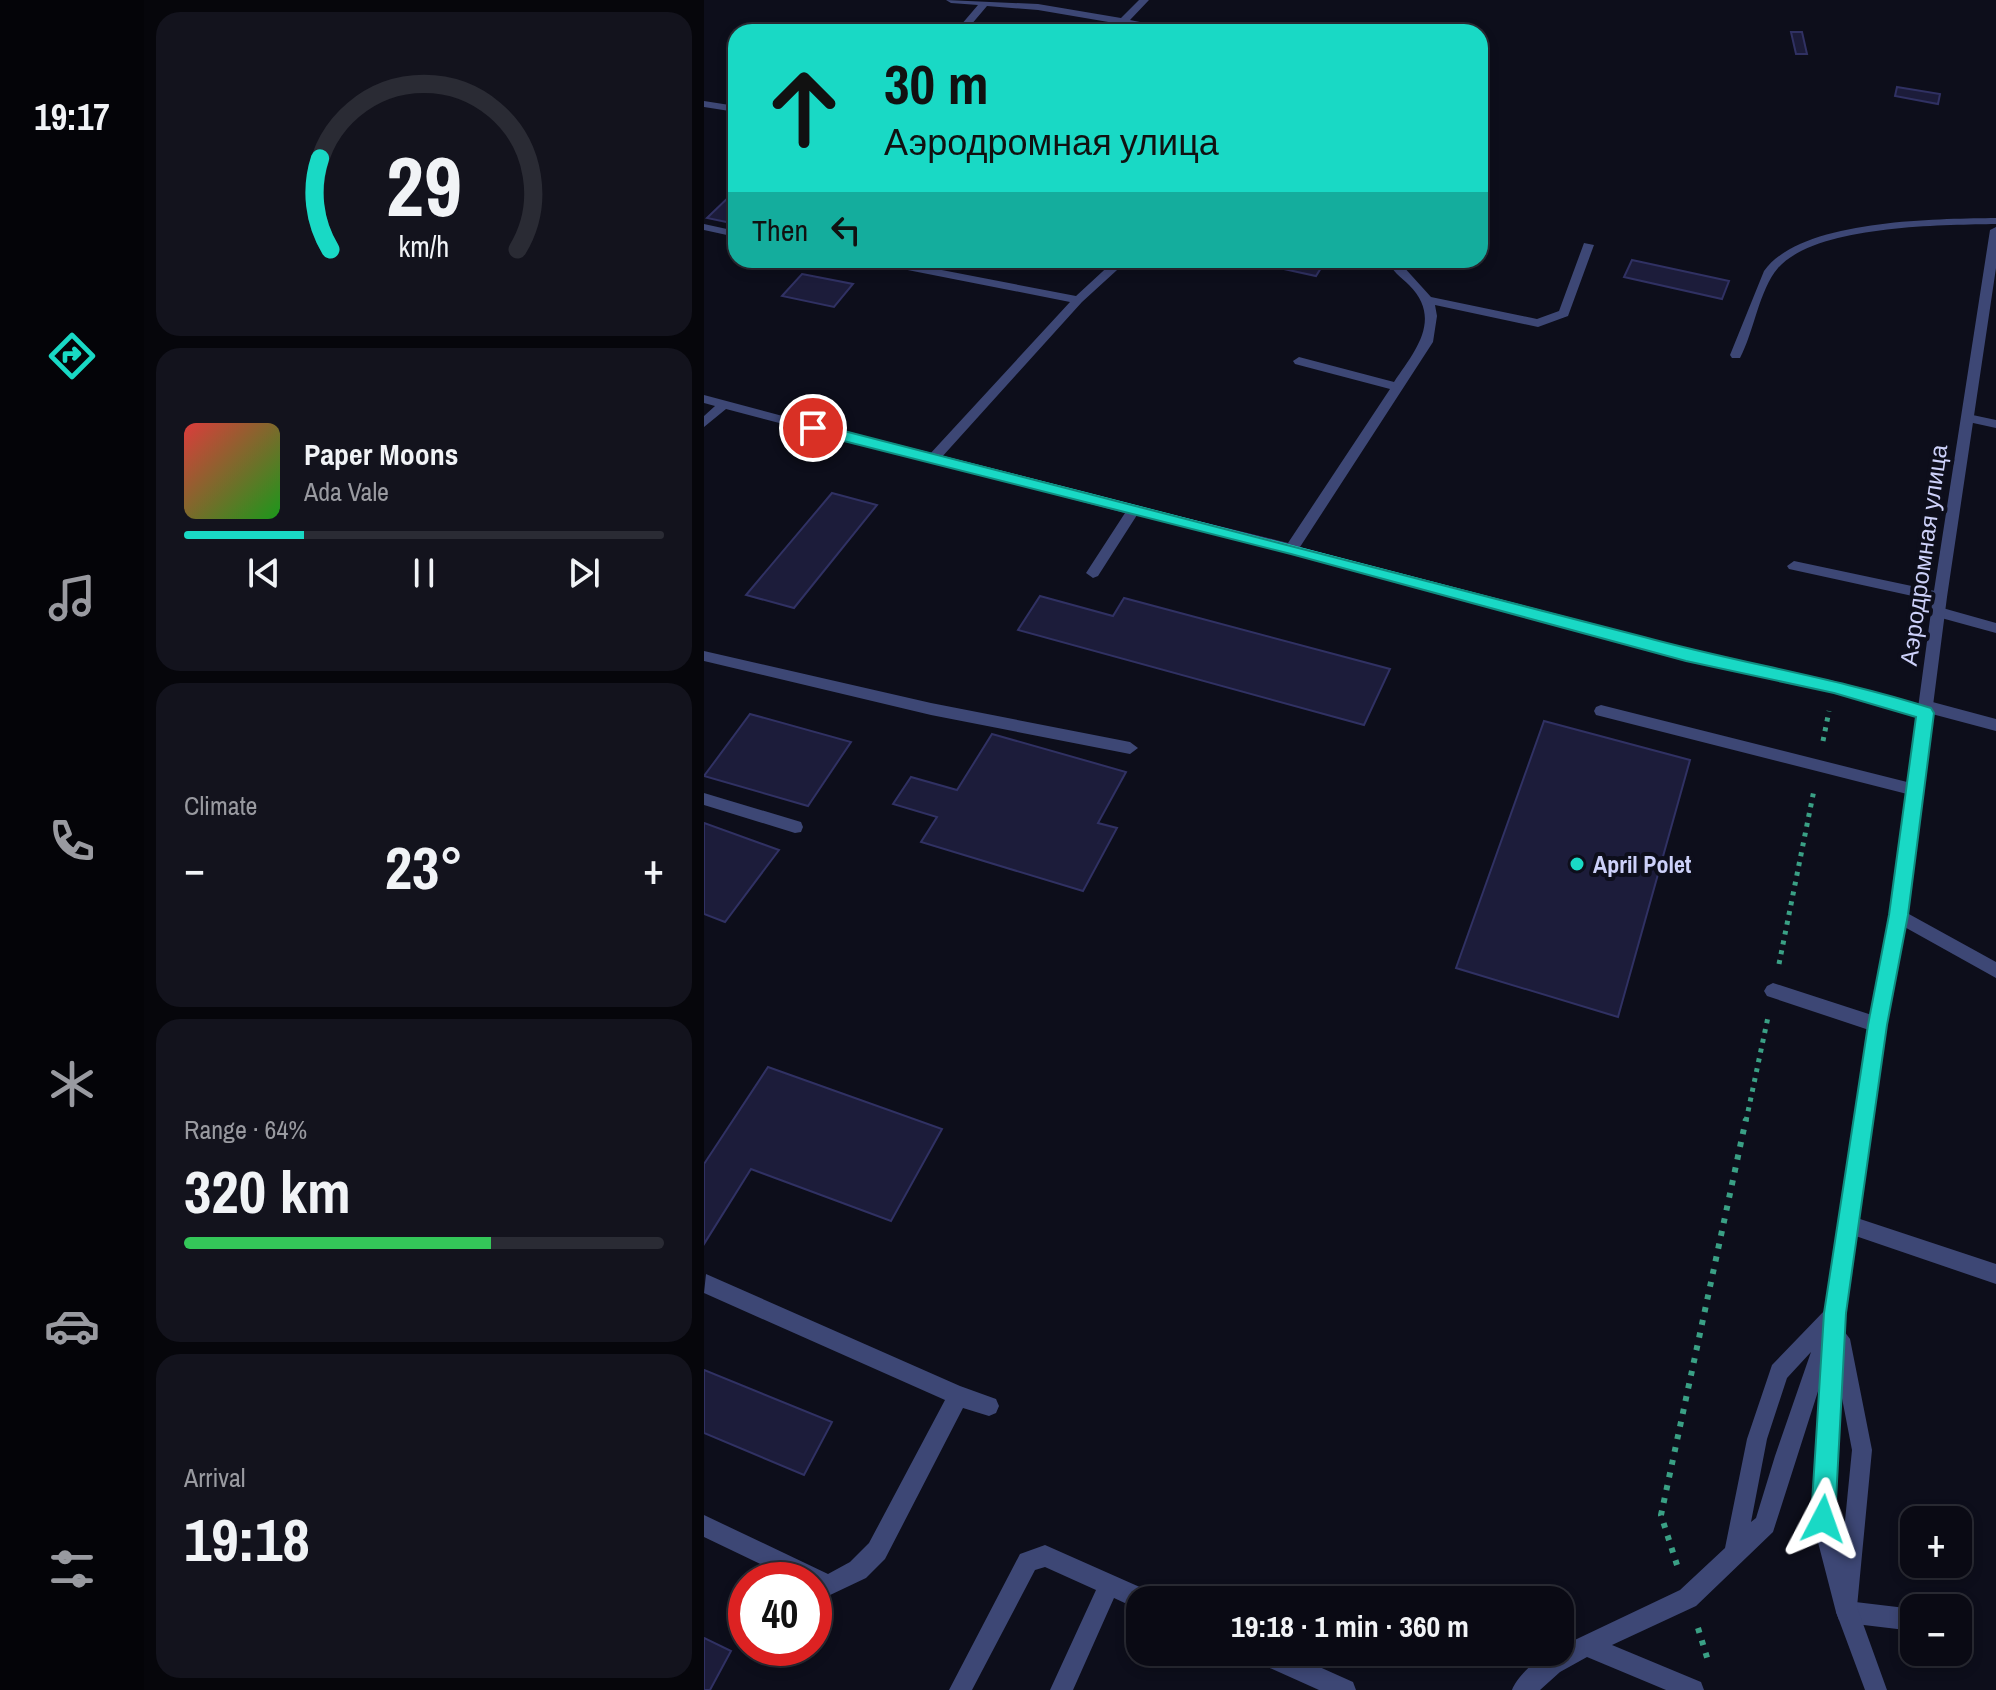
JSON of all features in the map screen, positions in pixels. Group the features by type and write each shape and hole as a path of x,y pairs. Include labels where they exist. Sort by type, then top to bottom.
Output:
{"street":[{"path":"951,0 1012,2 1135,24"},
{"path":"1123,22 1144,0"},
{"path":"967,24 985,2"},
{"path":"704,104 728,108"},
{"path":"1736,355 1773,266 1795,249 1862,230 1925,222 1996,221"},
{"path":"704,227 728,232"},
{"name":"Аэродромная улица","path":"1835,1313 1878,1025 1898,915 1925,709 1996,230"},
{"path":"1427,300 1538,323 1553,319 1564,313 1588,245"},
{"path":"913,268 1078,300"},
{"path":"932,460 1078,300 1113,268"},
{"path":"1291,549 1427,342 1433,315 1423,291 1398,268"},
{"path":"1299,361 1397,387"},
{"path":"704,399 932,460 1291,549 1686,655 1996,725"},
{"path":"704,423 724,404"},
{"path":"1968,418 1996,424"},
{"path":"1093,573 1134,510"},
{"path":"1794,566 1940,605 1996,628"},
{"path":"704,656 931,709 1130,748"},
{"path":"1601,711 1915,790"},
{"path":"704,799 795,827"},
{"path":"1898,915 1963,955 1996,971"},
{"path":"1773,991 1878,1025"},
{"path":"1848,1224 1996,1274"},
{"path":"706,1284 958,1396 989,1406"},
{"path":"1735,1551 1757,1439 1779,1372 1835,1313"},
{"path":"1523,1690 1552,1664 1586,1645 1688,1598 1765,1524 1785,1456 1835,1313"},
{"path":"1835,1313 1823,1519 1847,1612 1876,1690"},
{"path":"1835,1313 1862,1450 1847,1612"},
{"path":"704,1526 828,1585 858,1570 877,1551 958,1396"},
{"path":"960,1690 1028,1562 1045,1556 1126,1592"},
{"path":"1061,1690 1109,1585"},
{"path":"1847,1612 1900,1618"},
{"path":"1586,1645 1693,1690"},
{"path":"1291,1666 1345,1690"}],"path":[{"path":"1713,1677 1661,1515 1773,991 1834,687"}],"building":[{"path":"1791,32 1802,32 1807,54 1796,54"},
{"path":"1897,87 1940,94 1938,104 1895,96"},
{"path":"728,198 728,222 707,218"},
{"path":"1632,260 1729,281 1722,299 1624,277"},
{"path":"1279,268 1321,268 1316,276"},
{"path":"802,274 853,284 834,307 782,296"},
{"path":"832,493 877,505 794,608 746,595"},
{"path":"1040,596 1113,616 1124,598 1390,669 1364,725 1018,630"},
{"path":"750,714 851,742 808,806 704,776"},
{"name":"April Polet","path":"1544,721 1690,760 1618,1017 1456,968"},
{"path":"992,734 1126,772 1098,823 1117,828 1083,891 921,842 937,817 893,804 911,777 957,790"},
{"path":"704,823 779,850 725,922 704,914"},
{"path":"768,1067 942,1129 891,1221 751,1169 704,1244 704,1164"},
{"path":"704,1370 832,1422 804,1475 704,1433"},
{"path":"704,1638 728,1650 728,1657 710,1690 704,1690"}],"place":[{"name":"April Polet","path":"1577,864"}],"route":[{"path":"813,428 1291,549 1686,655 1834,687 1925,713 1898,915 1878,1025 1835,1313 1823,1519"}]}
